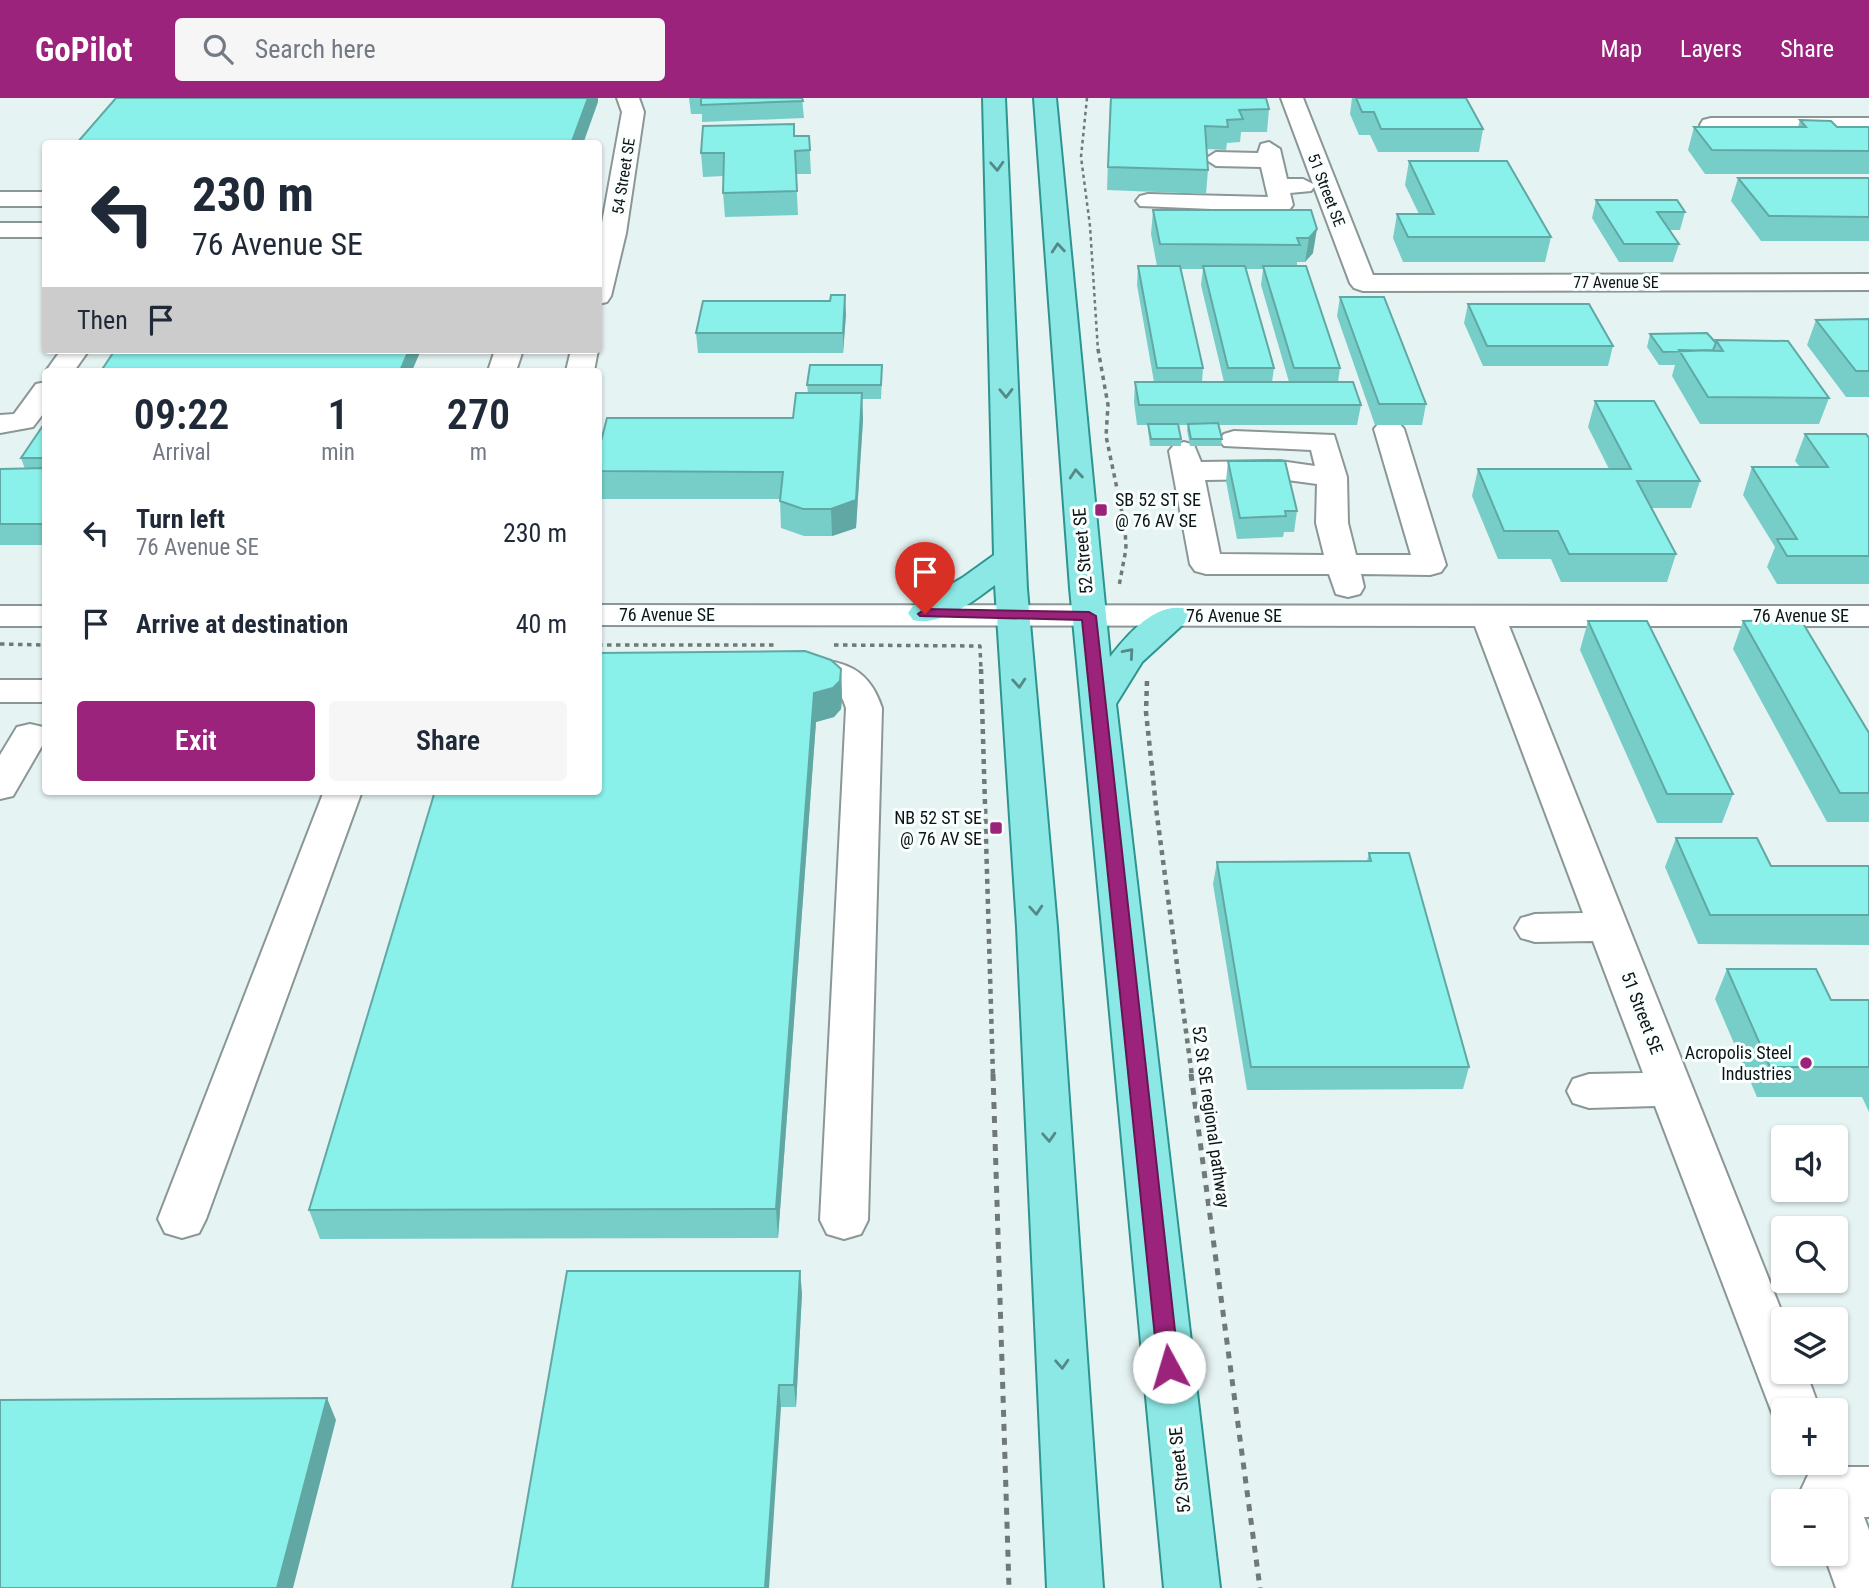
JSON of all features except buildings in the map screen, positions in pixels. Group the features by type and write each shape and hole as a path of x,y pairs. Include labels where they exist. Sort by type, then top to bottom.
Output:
{"main road":[{"path":"994,98 1013,615 1037,927 1075,1588"},
{"name":"52 Street SE","path":"1045,98 1089,616 1192,1588"},
{"path":"925,614 974,585 1010,557"},
{"path":"1098,704 1123,660 1153,630 1175,616"}],"street":[{"name":"54 Street SE","path":"602,264 606,233 634,112 628,98"},
{"name":"51 Street SE","path":"1292,98 1363,283"},
{"path":"1853,100 1869,117"},
{"path":"1711,125 1869,125"},
{"path":"1148,201 1280,205 1270,154 1216,159"},
{"path":"1277,186 1326,186"},
{"path":"0,199 42,199"},
{"path":"0,230 42,230"},
{"name":"77 Avenue SE","path":"1363,283 1869,282"},
{"path":"23,422 42,396"},
{"path":"1332,477 1186,461 1206,564 1430,565 1389,429"},
{"path":"1234,440 1324,441 1332,477 1332,523 1356,616"},
{"path":"785,614 766,671 812,669 840,675 856,686 864,708 845,1220"},
{"name":"76 Avenue SE","path":"602,615 1869,616"},
{"path":"0,616 42,616"},
{"name":"51 Street SE","path":"1488,616 1791,1398"},
{"path":"0,691 42,691"},
{"path":"0,787 25,735"},
{"path":"182,1219 341,795"},
{"path":"1535,928 1608,926"},
{"path":"1589,1091 1671,1089"},
{"path":"1848,1534 1864,1588"}],"path":[{"path":"1087,98 1081,157 1090,226 1093,301 1108,405 1106,436 1125,527 1126,549 1119,587"},
{"path":"0,645 42,645"},
{"path":"980,646 1009,1588"},
{"name":"52 St SE regional pathway","path":"1150,670 1146,712 1157,816 1260,1588"}],"place":[{"name":"SB 52 ST SE @ 76 AV SE","path":"1101,510"},
{"name":"NB 52 ST SE @ 76 AV SE","path":"996,828"},
{"name":"Acropolis Steel Industries","path":"1806,1063"}],"route":[{"path":"925,614 1089,616 1169,1367"}]}
